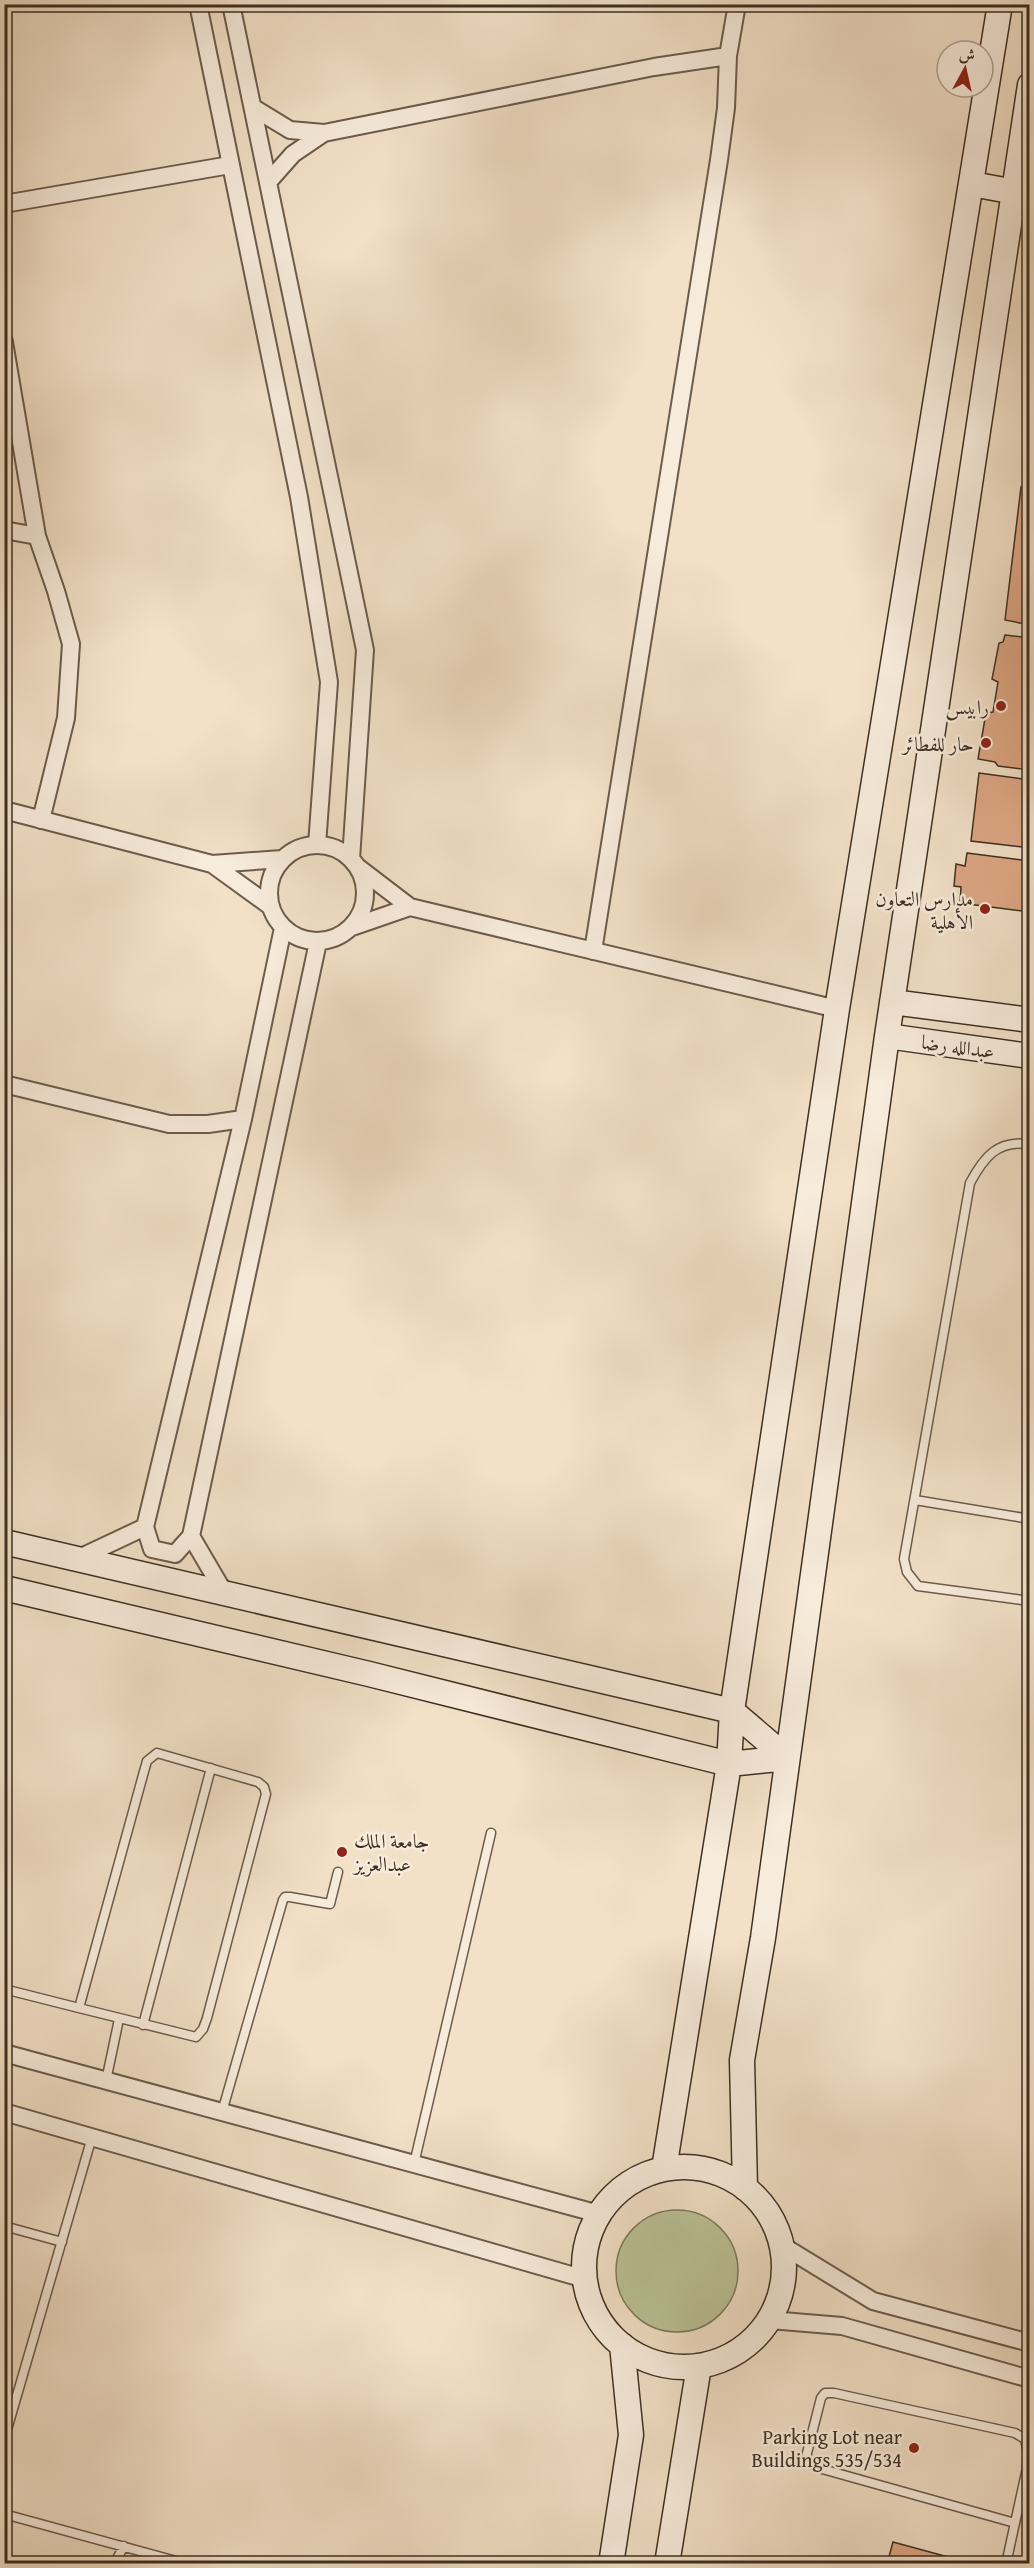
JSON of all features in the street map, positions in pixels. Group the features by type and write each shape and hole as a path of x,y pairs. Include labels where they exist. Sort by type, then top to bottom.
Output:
{"main road":[{"path":"664,2169 729,1764 732,1711 837,1010 1000,4"},
{"path":"745,2188 742,2060 763,1938 887,1036 1015,192 1029,85"},
{"path":"972,184 1015,192"},
{"name":"عبدالله رضا","path":"892,1002 1029,1020"},
{"name":"عبدالله رضا","path":"887,1036 1029,1056"},
{"path":"4,1542 732,1711 787,1758"},
{"path":"4,1588 369,1674 729,1764 787,1758"},
{"path":"693,2168 720,2174 745,2188 762,2204 775,2224 783,2246 785,2271 782,2288 770,2320 751,2342 727,2358 699,2366 672,2366 645,2359 622,2345 604,2327 591,2304 585,2279 586,2245 599,2214 616,2193 639,2178 664,2169 693,2168"},
{"path":"611,2564 631,2435 622,2345"},
{"path":"667,2564 699,2366"}],"street":[{"path":"198,4 299,497 329,682 316,844"},
{"path":"212,864 270,906 283,928 293,936 318,942 330,940 359,921 365,899 364,880 355,863 365,650 231,4"},
{"path":"593,951 719,160 726,108 728,56 737,4"},
{"path":"254,108 290,130 324,134 673,63 728,56"},
{"path":"269,181 293,154 324,134"},
{"path":"4,204 230,165"},
{"path":"4,342 37,536 71,644 66,718 41,820"},
{"path":"4,530 37,536"},
{"path":"4,810 212,864 282,859"},
{"path":"270,906 268,886 274,869 282,859 298,849 316,844 335,849 410,907 837,1010"},
{"path":"352,927 410,907"},
{"path":"283,928 243,1119 145,1527 152,1549 175,1554 191,1536 318,942"},
{"path":"4,1084 169,1124 208,1124 243,1119"},
{"path":"77,1559 145,1527"},
{"path":"191,1536 225,1594"},
{"path":"4,2053 599,2214"},
{"path":"4,2112 585,2279"},
{"path":"783,2246 873,2301 1029,2343"},
{"path":"770,2320 842,2326 1029,2379"}],"lane":[{"path":"1029,1144 1005,1145 983,1160 970,1183 904,1559 907,1572 918,1586 1029,1601"},
{"path":"915,1500 1029,1519"},
{"path":"4,1989 142,2025 196,2037 202,2029 264,1806 266,1794 264,1787 258,1782 157,1753 147,1761 79,2008"},
{"path":"142,2025 211,1768"},
{"path":"414,2164 491,1833"},
{"path":"222,2112 283,1900 285,1897 290,1897 330,1904 338,1872"},
{"path":"106,2081 119,2019"},
{"path":"4,2440 92,2137"},
{"path":"4,2226 62,2242"},
{"path":"1006,2564 1015,2523 1027,2468 1028,2453 1025,2439 1015,2433 834,2393 825,2393 821,2398 806,2457 815,2467 1015,2523"},
{"path":"4,2514 187,2564"},
{"path":"114,2564 124,2546"}],"green space":[{"path":"677,2210 700,2215 720,2228 733,2248 738,2271 733,2294 720,2314 700,2327 677,2332 654,2327 634,2314 621,2294 616,2271 621,2248 634,2228 654,2215"}],"building":[{"path":"1021,487 1030,489 1030,625 1005,620"},
{"path":"1005,635 1030,638 1030,770 998,766 995,762 978,759 986,713 993,712 998,682 992,679 999,643 1003,642"},
{"path":"979,773 1030,780 1030,848 971,841"},
{"path":"967,853 1030,861 1030,912 960,903 961,887 954,886 956,864 965,866"},
{"path":"893,2542 974,2564 887,2564"}],"place":[{"name":"رابيس","path":"1001,706"},
{"name":"حار للفطائر","path":"986,743"},
{"name":"مدارس التعاون الأهلية","path":"985,909"},
{"name":"جامعة الملك عبدالعزيز","path":"342,1852"},
{"name":"Parking Lot near Buildings 535/534","path":"914,2448"}]}
